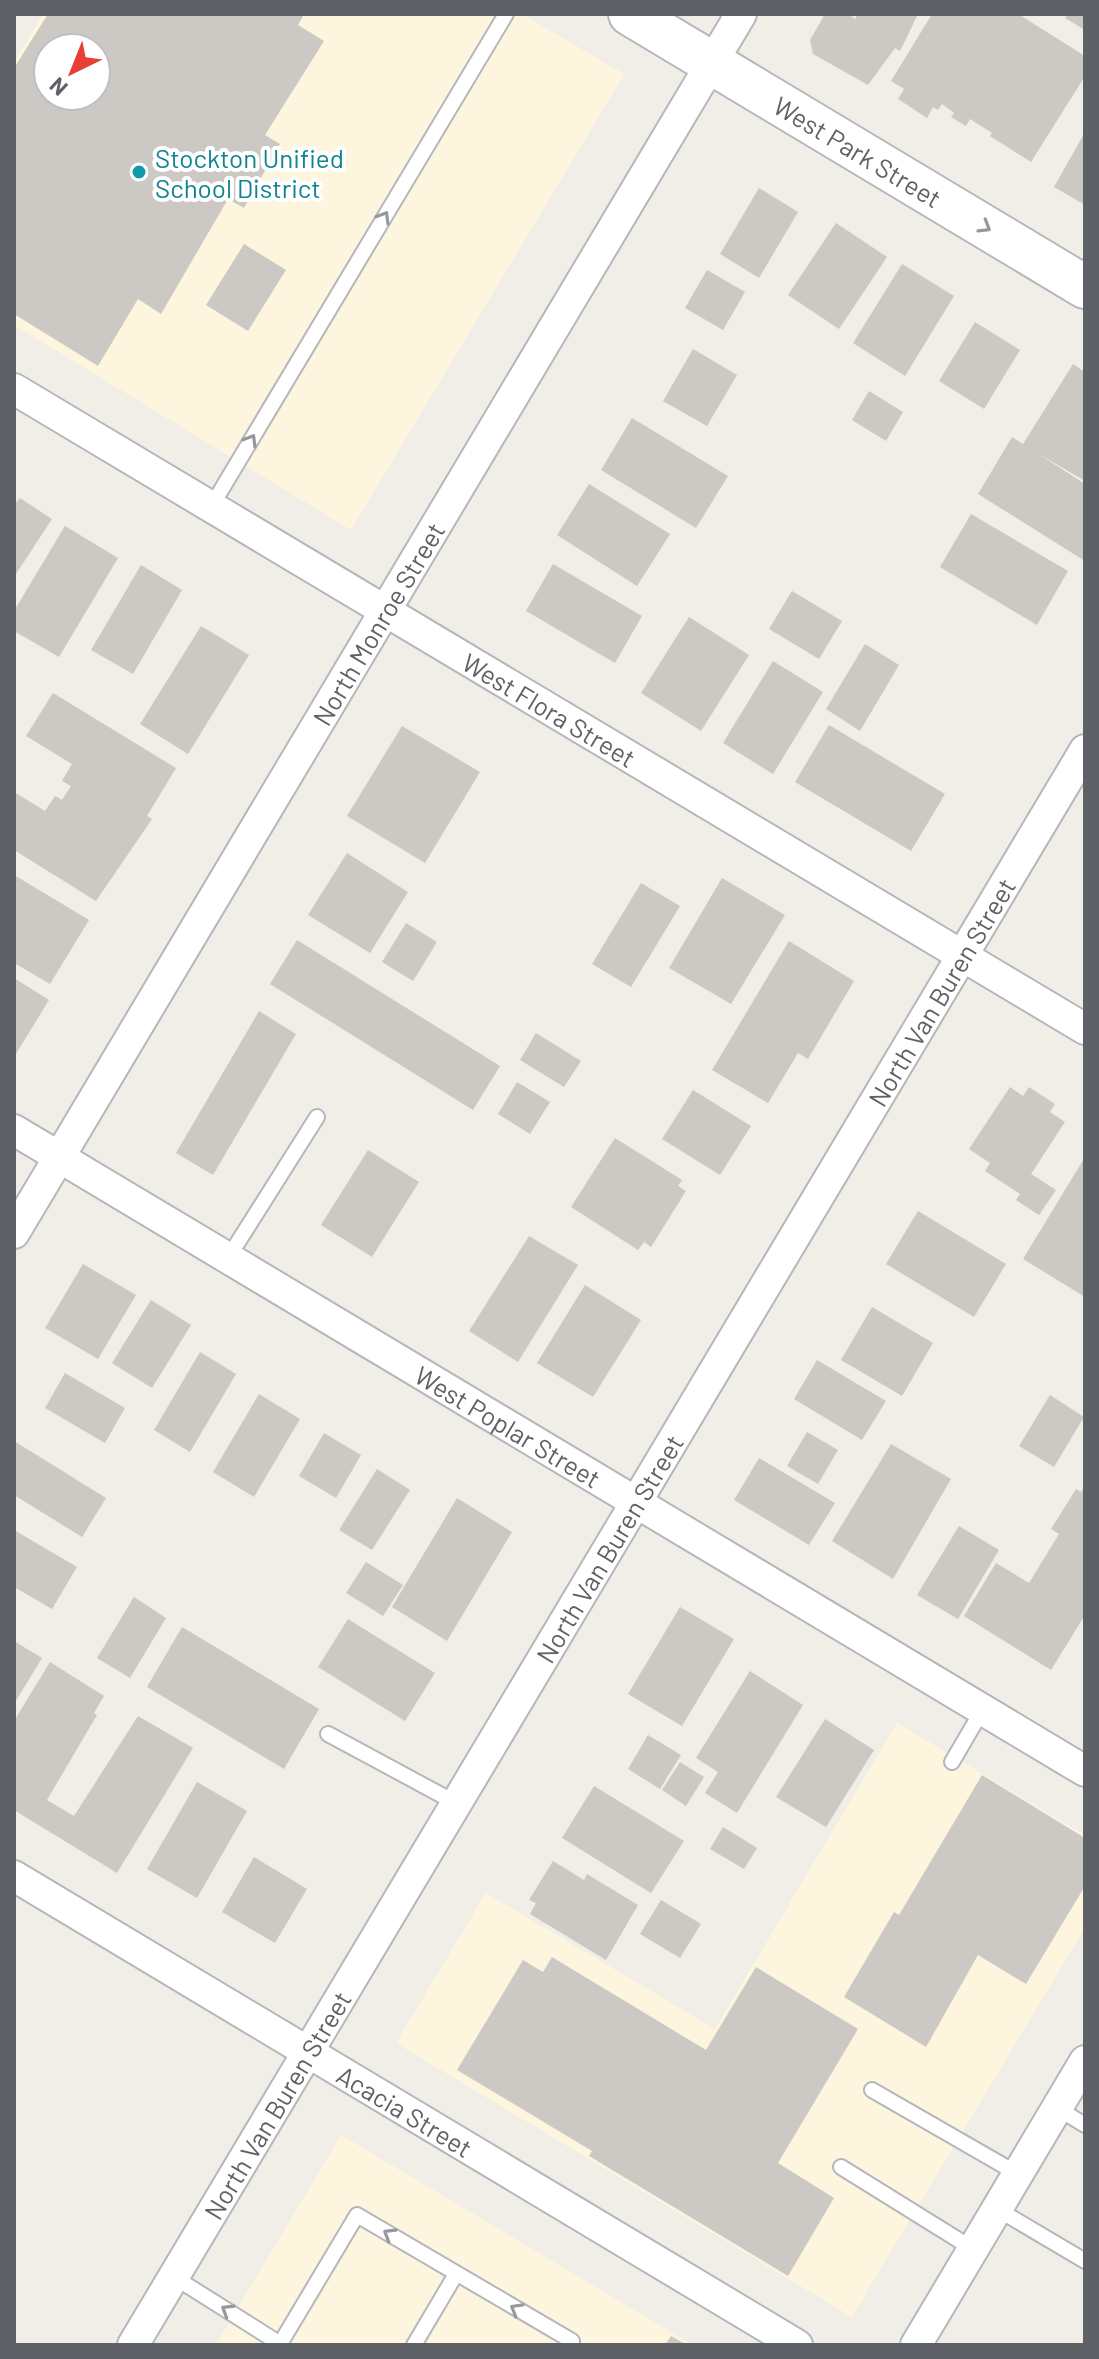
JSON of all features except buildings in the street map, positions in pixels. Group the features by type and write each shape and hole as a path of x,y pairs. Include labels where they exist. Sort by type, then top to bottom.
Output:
{"street":[{"name":"West Park Street","path":"630,14 1085,287"},
{"name":"North Monroe Street","path":"14,1233 714,64 741,14"},
{"name":"West Flora Street","path":"14,389 1085,1029"},
{"name":"North Van Buren Street","path":"133,2345 1085,750"},
{"name":"West Poplar Street","path":"14,1130 1085,1771"},
{"name":"Acacia Street","path":"14,1876 797,2345"},
{"path":"916,2345 1085,2061"}],"lane":[{"path":"211,507 506,14"},
{"path":"228,1258 317,1117"},
{"path":"952,1762 983,1709"},
{"path":"328,1734 456,1803"},
{"path":"872,2090 1018,2174"},
{"path":"1057,2108 1085,2125"},
{"path":"841,2167 973,2249"},
{"path":"997,2209 1085,2261"},
{"path":"174,2277 281,2344 357,2215 572,2341 570,2345"},
{"path":"414,2345 456,2274"}],"shaded area":[{"path":"43,14 522,14 624,74 351,530 14,325 14,62 32,32 32,112 112,112 112,32 32,32"},
{"path":"897,1723 1085,1835 1085,1927 852,2317 396,2043 486,1893 715,2029"},
{"path":"341,2135 693,2345 216,2345"}],"place":[{"name":"Stockton Unified School District","path":"139,172"}]}
